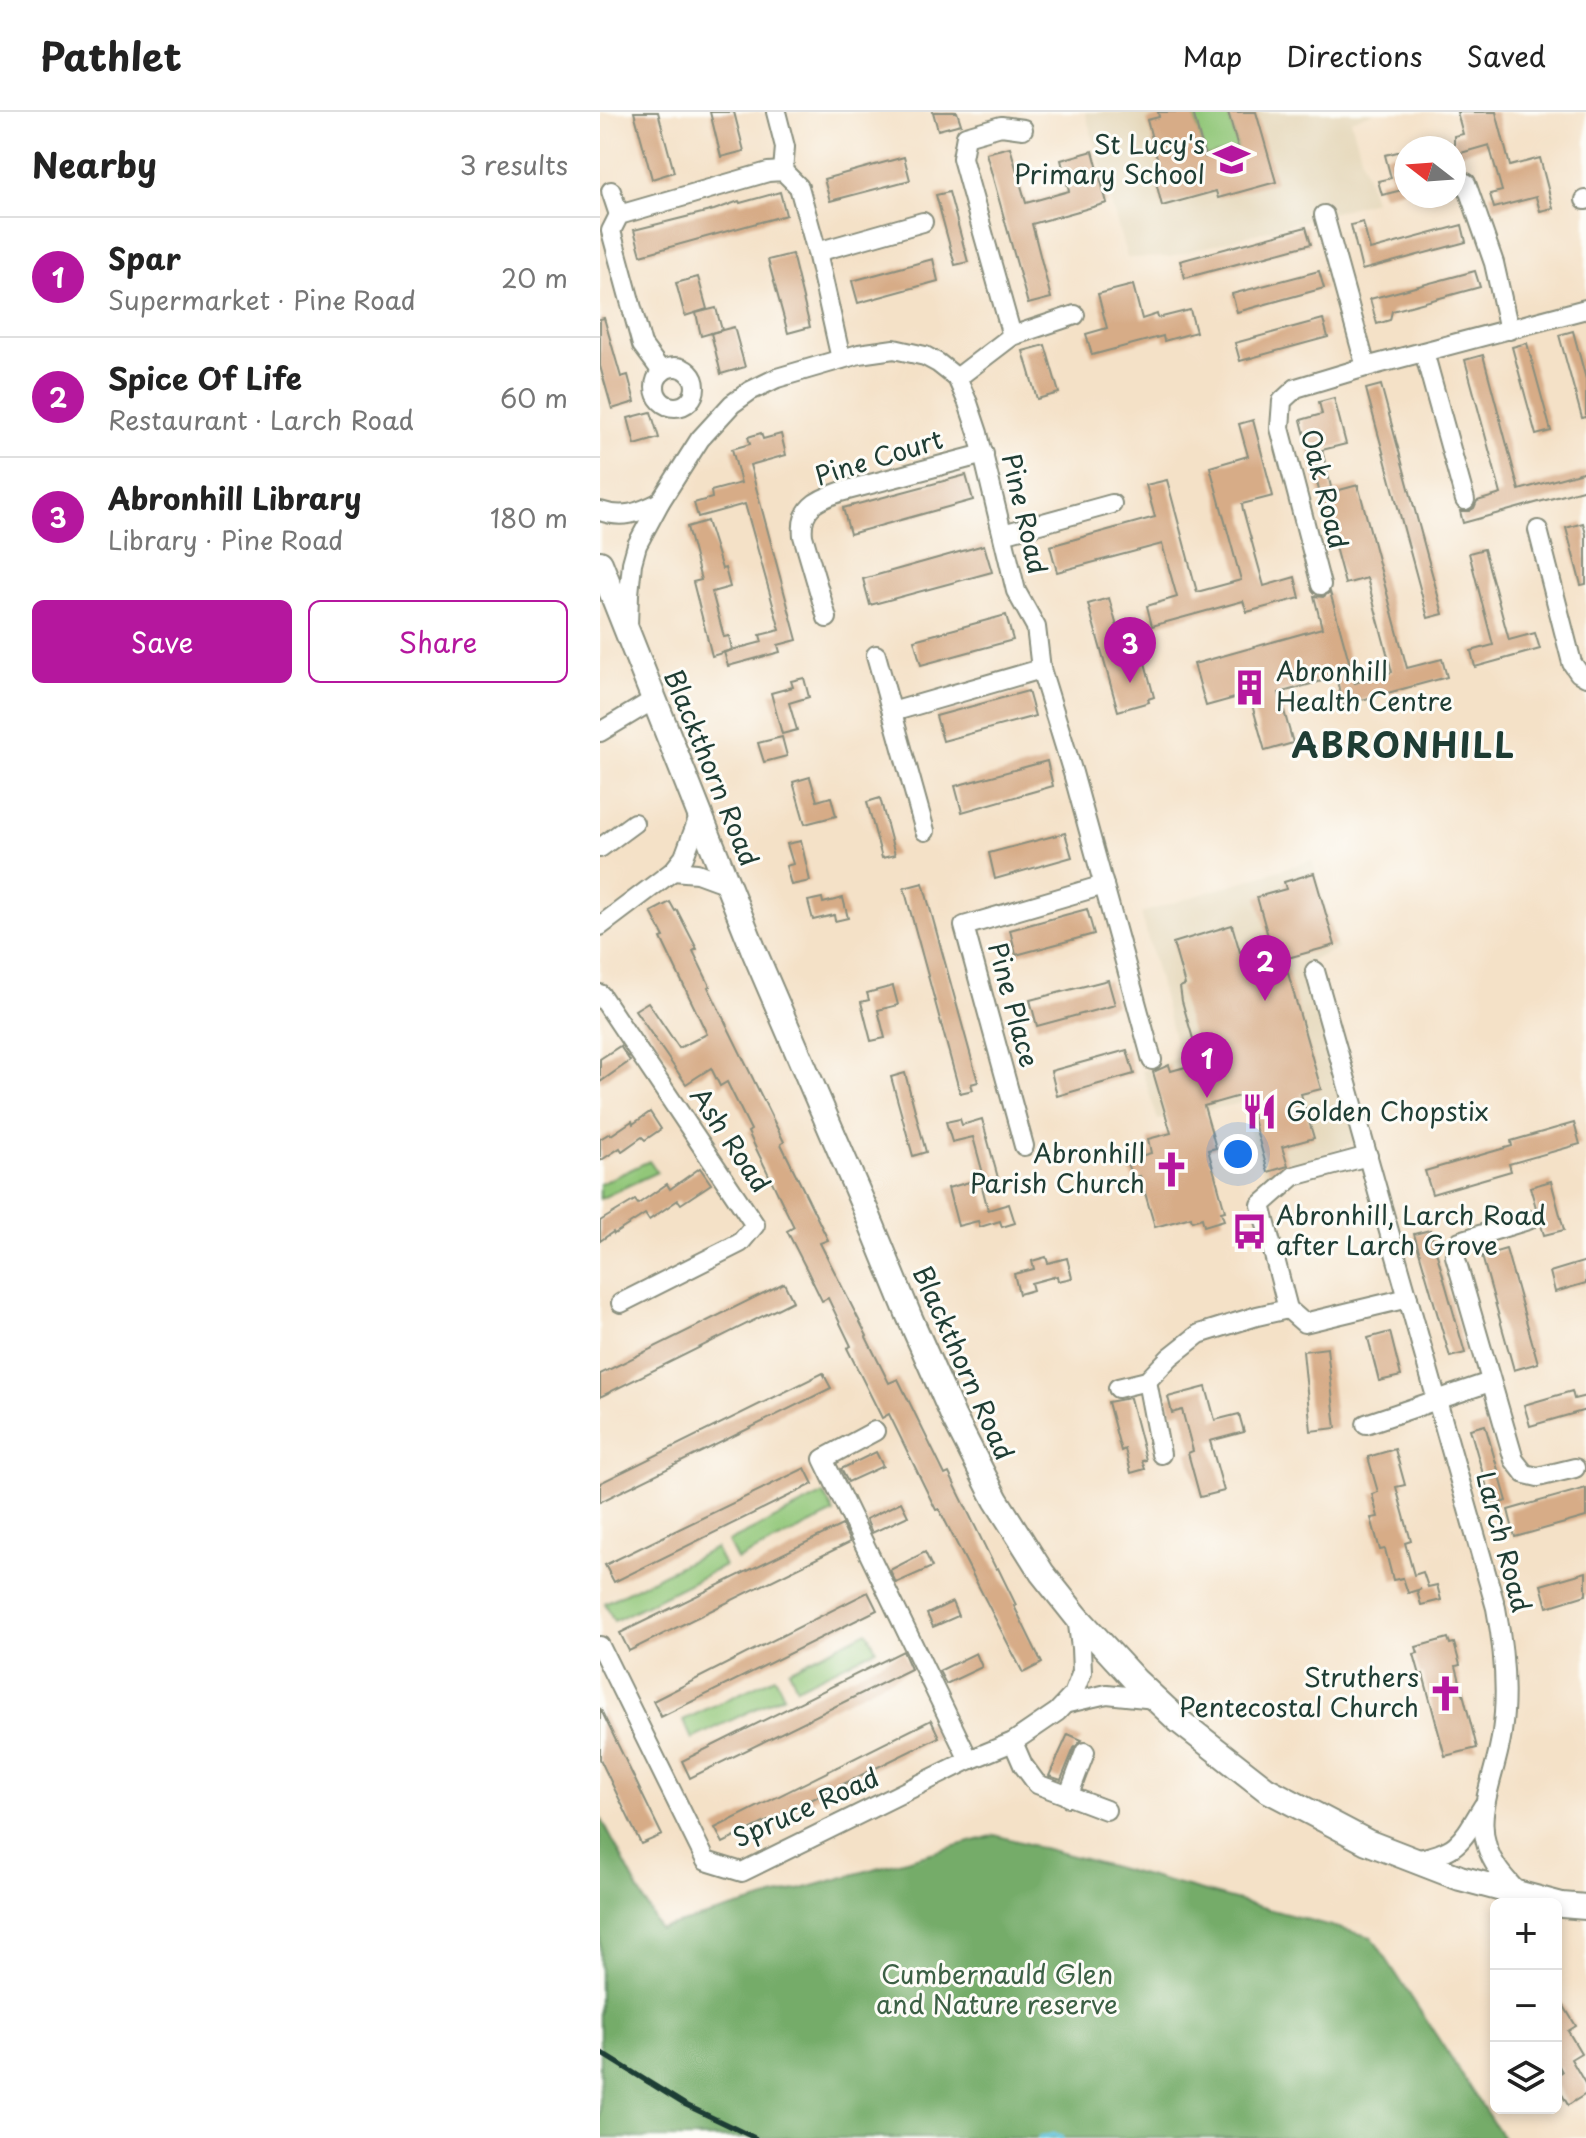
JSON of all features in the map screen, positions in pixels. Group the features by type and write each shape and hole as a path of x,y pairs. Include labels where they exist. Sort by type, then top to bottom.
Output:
{"street":[{"path":"776,112 785,147 783,171"},
{"path":"1012,336 962,158 966,136 1001,126 1023,129"},
{"path":"619,215 768,172 783,171 799,187 841,359"},
{"path":"1466,183 1494,263 1509,330"},
{"path":"611,191 619,215 611,231 642,345 662,372"},
{"path":"1324,215 1366,367"},
{"path":"817,252 923,222"},
{"name":"Oak Road","path":"1321,585 1280,428 1282,401 1296,388 1586,309"},
{"path":"628,635 632,563 637,545 700,439 732,404 750,391 777,378 841,359 894,349 910,351 938,363 957,378 1012,336 1075,315"},
{"path":"1424,352 1465,500"},
{"name":"Pine Road","path":"957,378 984,454 1016,591 1036,627 1041,669 1152,1060"},
{"name":"Pine Court","path":"827,618 803,536 802,525 811,507 820,498 984,454"},
{"path":"600,511 623,516 660,502"},
{"path":"1003,534 1112,504"},
{"path":"1538,530 1572,663 1586,677"},
{"name":"Blackthorn Road","path":"600,563 727,884 909,1316 954,1418 996,1500 1042,1573 1077,1617 1155,1699 1266,1789 1367,1842 1460,1878 1562,1905 1586,1907"},
{"path":"876,655 925,831"},
{"path":"892,712 1041,669"},
{"path":"600,732 655,699"},
{"path":"603,917 673,871 684,857 700,814"},
{"path":"600,848 634,823"},
{"path":"673,871 697,873 727,884"},
{"name":"Pine Place","path":"1024,1146 964,926 1104,885"},
{"name":"Larch Road","path":"1315,971 1496,1608 1505,1677 1502,1733 1484,1804 1483,1822 1489,1851 1499,1871 1518,1893"},
{"name":"Ash Road","path":"600,994 755,1225 740,1243 621,1303"},
{"path":"1368,1156 1294,1176 1261,1205 1288,1309 1304,1323 1408,1298"},
{"path":"1528,1220 1460,1241 1455,1256 1514,1460 1525,1474 1538,1477 1575,1468"},
{"path":"1118,1388 1147,1381 1199,1334 1288,1309"},
{"path":"1147,1381 1161,1454"},
{"path":"1366,1424 1490,1382"},
{"path":"875,1431 823,1459 969,1760"},
{"path":"1068,1703 1079,1685 1082,1672 1077,1617"},
{"name":"Spruce Road","path":"600,1646 706,1861 742,1872 969,1760 1013,1742 1068,1703 1107,1694 1155,1699"},
{"path":"1013,1742 1023,1765 1037,1784 1106,1810"},
{"path":"1068,1797 1085,1752"},
{"name":"Larch Road","path":"1414,1860 1438,1856 1456,1846 1484,1804"}],"shaded area":[{"name":"St Lucy's Primary School","path":"1085,112 1375,112 1351,120 1374,201 1170,257 1127,258"},
{"path":"1312,860 1338,949 1308,961 1357,1141 1265,1178 1241,1103 1158,1120 1142,1071 1179,1057 1141,913"}],"green space":[{"path":"1193,112 1228,112 1238,148 1205,157"},
{"path":"649,1161 657,1172 600,1199 600,1184"},
{"path":"824,1494 834,1513 737,1560 728,1542"},
{"path":"715,1548 724,1566 614,1621 605,1603"},
{"path":"867,1631 876,1649 797,1688 789,1670"},
{"path":"775,1677 784,1695 692,1739 683,1720"},
{"name":"Cumbernauld Glen and Nature reserve","path":"600,1816 659,1929 995,1835 1372,1937 1503,2138 600,2138"}],"building":[{"path":"634,112 658,112 674,172 652,179"},
{"path":"710,112 734,112 744,151 721,157"},
{"path":"933,112 957,112 961,124 938,130"},
{"path":"1158,112 1193,112 1205,157 1238,148 1228,112 1256,112 1276,182 1218,198 1216,191 1162,206 1156,182 1163,180 1147,120 1159,117"},
{"path":"1457,112 1496,112 1510,166 1540,158 1553,208 1540,211 1536,197 1494,208 1490,194 1502,191 1489,145 1466,152 1466,136 1454,136 1463,134"},
{"path":"1010,147 1026,203 1069,191 1061,160 1093,151 1107,203 1032,224 1051,298 1028,304 986,153"},
{"path":"1394,153 1394,192 1382,195 1378,181 1391,178 1385,155"},
{"path":"904,157 910,180 830,201 824,179"},
{"path":"780,192 786,215 641,255 634,230"},
{"path":"949,192 968,262 955,265 936,195"},
{"path":"1363,222 1370,250 1462,225 1466,242 1362,270 1351,225"},
{"path":"1306,227 1311,244 1185,278 1180,261"},
{"path":"792,254 810,327 788,333 768,260"},
{"path":"933,259 938,281 858,303 852,281"},
{"path":"1319,271 1324,288 1237,312 1232,294"},
{"path":"1475,271 1480,287 1392,311 1390,320 1377,324 1370,299"},
{"path":"698,277 707,309 685,316 676,283"},
{"path":"1133,285 1142,319 1190,310 1196,332 1164,341 1163,336 1092,355 1086,334 1107,328 1098,294"},
{"path":"716,308 722,330 701,336 696,313"},
{"path":"604,318 621,377 628,375 635,402 612,409 600,366 600,319"},
{"path":"1323,319 1328,337 1240,361 1235,343"},
{"path":"734,327 745,367 721,374 711,333"},
{"path":"1573,331 1586,379 1586,417 1582,418 1559,335"},
{"path":"1527,343 1551,431 1536,435 1512,347"},
{"path":"1045,345 1059,393 1037,399 1023,351"},
{"path":"1483,355 1519,490 1586,471 1586,489 1463,523 1460,511 1469,511 1477,501 1501,494 1465,360"},
{"path":"1381,385 1443,614 1428,618 1366,389"},
{"path":"1334,398 1346,444 1322,450 1332,491 1320,494 1301,420 1322,414 1319,402"},
{"path":"651,412 659,438 635,445 628,418"},
{"path":"1253,420 1273,496 1242,504 1243,510 1264,586 1295,577 1300,598 1247,612 1243,601 1152,626 1147,606 1177,597 1162,544 1057,572 1050,546 1155,517 1146,485 1167,480 1197,592 1241,580 1210,467 1248,456 1239,424"},
{"path":"761,433 763,439 781,434 786,455 750,465 797,640 778,645 780,652 728,666 724,652 762,642 760,635 780,630 745,504 698,517 694,503 712,498 711,491 741,483 732,449 750,444 748,437"},
{"path":"966,475 973,500 850,534 843,508"},
{"path":"1358,485 1407,668 1442,659 1447,677 1343,705 1336,677 1279,693 1293,743 1265,751 1249,694 1206,706 1194,664 1322,628 1314,596 1323,597 1330,592 1355,683 1392,672 1367,578 1345,584 1321,495"},
{"path":"707,521 730,587 712,592 724,637 729,636 732,650 712,656 693,582 701,580 687,527"},
{"path":"1583,523 1586,534 1586,584 1581,585 1566,528"},
{"path":"984,545 992,572 870,605 863,579"},
{"path":"1484,549 1509,640 1535,633 1540,649 1475,667 1471,651 1493,645 1469,553"},
{"path":"1109,598 1126,659 1143,655 1154,697 1148,699 1149,702 1118,711 1088,604"},
{"path":"1006,615 1013,640 921,665 914,640"},
{"path":"804,678 809,697 789,703 797,730 782,734 771,693 793,687 791,681"},
{"path":"1028,691 1035,716 943,741 936,716"},
{"path":"782,737 787,756 764,762 758,743"},
{"path":"1047,761 1053,786 962,812 955,786"},
{"path":"810,777 817,801 831,797 836,816 805,824 793,782"},
{"path":"880,798 895,855 882,858 867,802"},
{"path":"1065,833 1072,857 995,879 989,853"},
{"path":"801,841 810,881 791,885 786,866 793,864 787,844"},
{"path":"1314,873 1335,945 1284,959 1321,1089 1301,1094 1314,1138 1282,1147 1288,1166 1268,1172 1246,1094 1204,1106 1216,1148 1208,1150 1225,1211 1221,1212 1224,1220 1204,1226 1202,1218 1192,1221 1191,1217 1155,1227 1140,1176 1132,1178 1126,1160 1151,1153 1148,1139 1171,1133 1153,1072 1169,1065 1171,1071 1200,1063 1182,1001 1180,987 1185,985 1173,943 1232,925 1240,952 1268,936 1257,897 1286,889 1284,882"},
{"path":"923,883 978,1082 971,1084 973,1090 960,1093 904,888"},
{"path":"822,898 823,903 843,898 848,918 835,921 834,915 813,920 808,901"},
{"path":"670,902 697,949 693,951 708,987 784,1142 781,1144 828,1240 820,1243 866,1337 889,1383 898,1379 945,1475 949,1473 1016,1605 1042,1663 1023,1673 889,1414 882,1418 847,1348 851,1346 828,1298 822,1301 787,1231 794,1227 727,1082 720,1086 711,1068 686,1084 635,1010 648,1002 679,1048 707,1034 651,912"},
{"path":"1087,909 1094,934 1016,955 1010,930"},
{"path":"1108,980 1115,1005 1037,1026 1030,1000"},
{"path":"893,986 898,1005 878,1010 885,1038 871,1041 861,1002 869,1000 867,993"},
{"path":"620,1046 630,1061 600,1082 600,1059"},
{"path":"1127,1050 1134,1074 1057,1096 1051,1071"},
{"path":"905,1073 926,1152 913,1156 891,1077"},
{"path":"650,1112 661,1129 600,1161 600,1139 632,1121 633,1124"},
{"path":"960,1119 962,1125 982,1119 998,1178 985,1181 973,1137 952,1142 946,1122"},
{"path":"1574,1123 1580,1144 1509,1164 1511,1171 1432,1194 1425,1171 1512,1146 1511,1141"},
{"path":"700,1168 711,1184 681,1204 678,1200 649,1220 645,1214 600,1241 600,1221 635,1200 638,1204 667,1184 670,1189"},
{"path":"980,1179 988,1210 1009,1204 1015,1223 1002,1227 1000,1221 980,1227 978,1221 958,1226 948,1188"},
{"path":"1551,1181 1564,1230 1544,1235 1530,1187"},
{"path":"1430,1230 1465,1353 1450,1357 1414,1234"},
{"path":"1506,1249 1538,1363 1514,1370 1482,1256"},
{"path":"1046,1257 1048,1263 1067,1258 1072,1278 1058,1281 1057,1276 1031,1283 1033,1290 1019,1294 1014,1274 1034,1269 1032,1261"},
{"path":"1586,1261 1586,1283 1555,1292 1550,1272"},
{"path":"784,1283 793,1301 600,1397 600,1374"},
{"path":"1390,1332 1401,1376 1379,1381 1368,1338"},
{"path":"1327,1348 1336,1428 1311,1431 1303,1351"},
{"path":"823,1373 831,1388 600,1502 600,1483"},
{"path":"1206,1387 1215,1420 1239,1414 1244,1432 1210,1441 1224,1491 1200,1497 1188,1453 1193,1451 1182,1410 1172,1413 1168,1397"},
{"path":"1572,1391 1574,1399 1586,1396 1586,1410 1530,1426 1524,1405"},
{"path":"1130,1398 1146,1460 1142,1461 1145,1469 1131,1473 1125,1449 1121,1451 1108,1402"},
{"path":"1485,1425 1507,1501 1492,1505 1470,1429"},
{"path":"1395,1449 1405,1485 1396,1487 1411,1541 1405,1543 1414,1575 1423,1572 1428,1587 1437,1585 1441,1600 1421,1605 1417,1591 1421,1589 1408,1593 1403,1578 1393,1580 1385,1549 1380,1550 1371,1518 1378,1517 1372,1494 1378,1492 1368,1457"},
{"path":"876,1452 883,1466 848,1482 841,1469"},
{"path":"805,1468 813,1484 614,1582 605,1565"},
{"path":"1586,1488 1586,1517 1515,1537 1508,1510"},
{"path":"901,1502 908,1516 872,1533 866,1519"},
{"path":"842,1525 850,1542 629,1651 620,1633"},
{"path":"925,1552 932,1567 896,1583 890,1570"},
{"path":"1586,1572 1586,1595 1547,1607 1541,1585"},
{"path":"868,1592 877,1610 661,1717 653,1701"},
{"path":"952,1602 958,1616 933,1627 927,1614"},
{"name":"Struthers Pentecostal Church","path":"1448,1638 1450,1644 1454,1643 1460,1665 1456,1666 1477,1748 1445,1756 1423,1674 1420,1675 1414,1654 1418,1653 1416,1647"},
{"path":"903,1651 911,1669 690,1778 682,1761"},
{"path":"976,1653 982,1667 946,1684 939,1671"},
{"path":"600,1708 662,1835 641,1844 600,1759"},
{"path":"931,1720 939,1737 723,1843 715,1828"},
{"path":"1068,1734 1082,1740 1074,1748 1061,1780 1049,1776"},
{"path":"1562,2003 1576,2026 1568,2031 1581,2053 1571,2059 1586,2085 1586,2094 1568,2105 1562,2094"}],"waterway":[{"path":"1040,2138 1054,2135 1061,2138"}],"railway":[{"path":"600,2052 684,2104 755,2138"}],"place":[{"name":"St Lucy's Primary School","path":"1231,160"},
{"name":"Abronhill Library","path":"1130,683"},
{"name":"Abronhill Health Centre","path":"1250,687"},
{"name":"Spice Of Life","path":"1265,1001"},
{"name":"Spar","path":"1207,1098"},
{"name":"Golden Chopstix","path":"1260,1112"},
{"name":"Abronhill Parish Church","path":"1171,1169"},
{"name":"Abronhill, Larch Road after Larch Grove","path":"1250,1231"},
{"name":"Struthers Pentecostal Church","path":"1445,1693"}],"district":[{"name":"ABRONHILL","path":"1404,746"}]}
